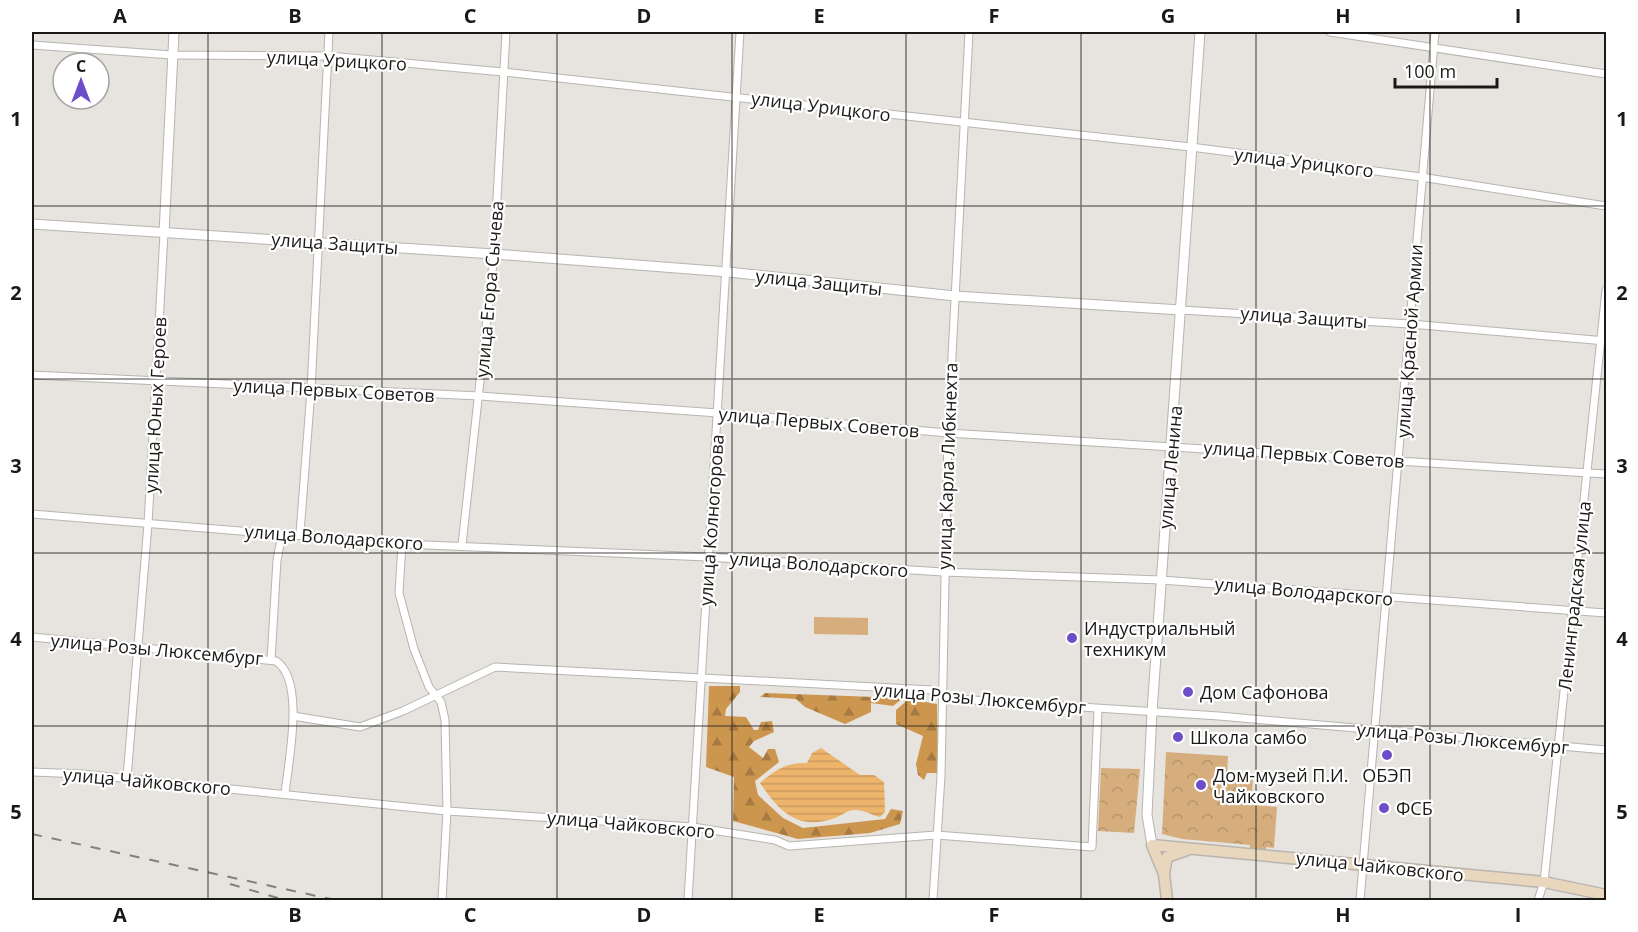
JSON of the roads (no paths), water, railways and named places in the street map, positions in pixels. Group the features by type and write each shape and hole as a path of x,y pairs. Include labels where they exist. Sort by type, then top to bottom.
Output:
{"main road":[{"name":"улица Чайковского","path":"1152,845 1544,882 1604,897"},
{"name":"улица Ленина","path":"1152,845 1164,873 1167,900"},
{"path":"1164,873 1167,857 1181,851 1200,848"}],"street":[{"name":"улица Юных Героев","path":"127,778 148,524 174,32"},
{"path":"300,533 311,390 329,32"},
{"name":"улица Егора Сычева","path":"462,545 494,254 506,32"},
{"name":"улица Колногорова","path":"688,900 707,557 728,272 740,32"},
{"name":"улица Карла Либкнехта","path":"933,900 941,776 943,572 948,434 969,32"},
{"name":"улица Ленина","path":"1152,845 1147,815 1152,712 1200,32"},
{"path":"1330,32 1606,74"},
{"name":"улица Красной Армии","path":"1360,900 1400,460 1421,177 1435,32"},
{"name":"улица Урицкого","path":"32,45 172,55 329,56 503,72 1191,147 1421,177 1606,206"},
{"name":"улица Защиты","path":"32,224 318,241 728,272 955,296 1410,324 1604,340"},
{"name":"Ленинградская улица","path":"1538,900 1544,882 1574,610 1586,472 1604,340 1606,290"},
{"name":"улица Первых Советов","path":"32,375 311,390 480,396 718,413 948,434 1606,474"},
{"name":"улица Володарского","path":"32,514 282,534 300,533 402,544 707,557 943,572 1161,580 1606,613"},
{"path":"272,660 277,560 282,534"},
{"path":"402,544 399,593 414,649 429,687 437,695 446,720 447,811 442,900"},
{"name":"улица Розы Люксембург","path":"32,638 272,660 281,665 290,678 293,716 360,727 437,695 495,667 701,680 931,690 958,699 1152,712 1606,750"},
{"name":"улица Чайковского","path":"32,772 127,778 447,811 693,827 775,840 789,846 936,836 1092,847 1098,709"},
{"path":"285,794 293,716"}],"railway":[{"path":"32,834 335,900"},
{"path":"230,884 285,900"}],"place":[{"name":"Индустриальный техникум","path":"1072,638"},
{"name":"Дом Сафонова","path":"1188,692"},
{"name":"Школа самбо","path":"1178,737"},
{"name":"ОБЭП","path":"1387,755"},
{"name":"Дом-музей П.И. Чайковского","path":"1201,785"},
{"name":"ФСБ","path":"1384,808"}]}
